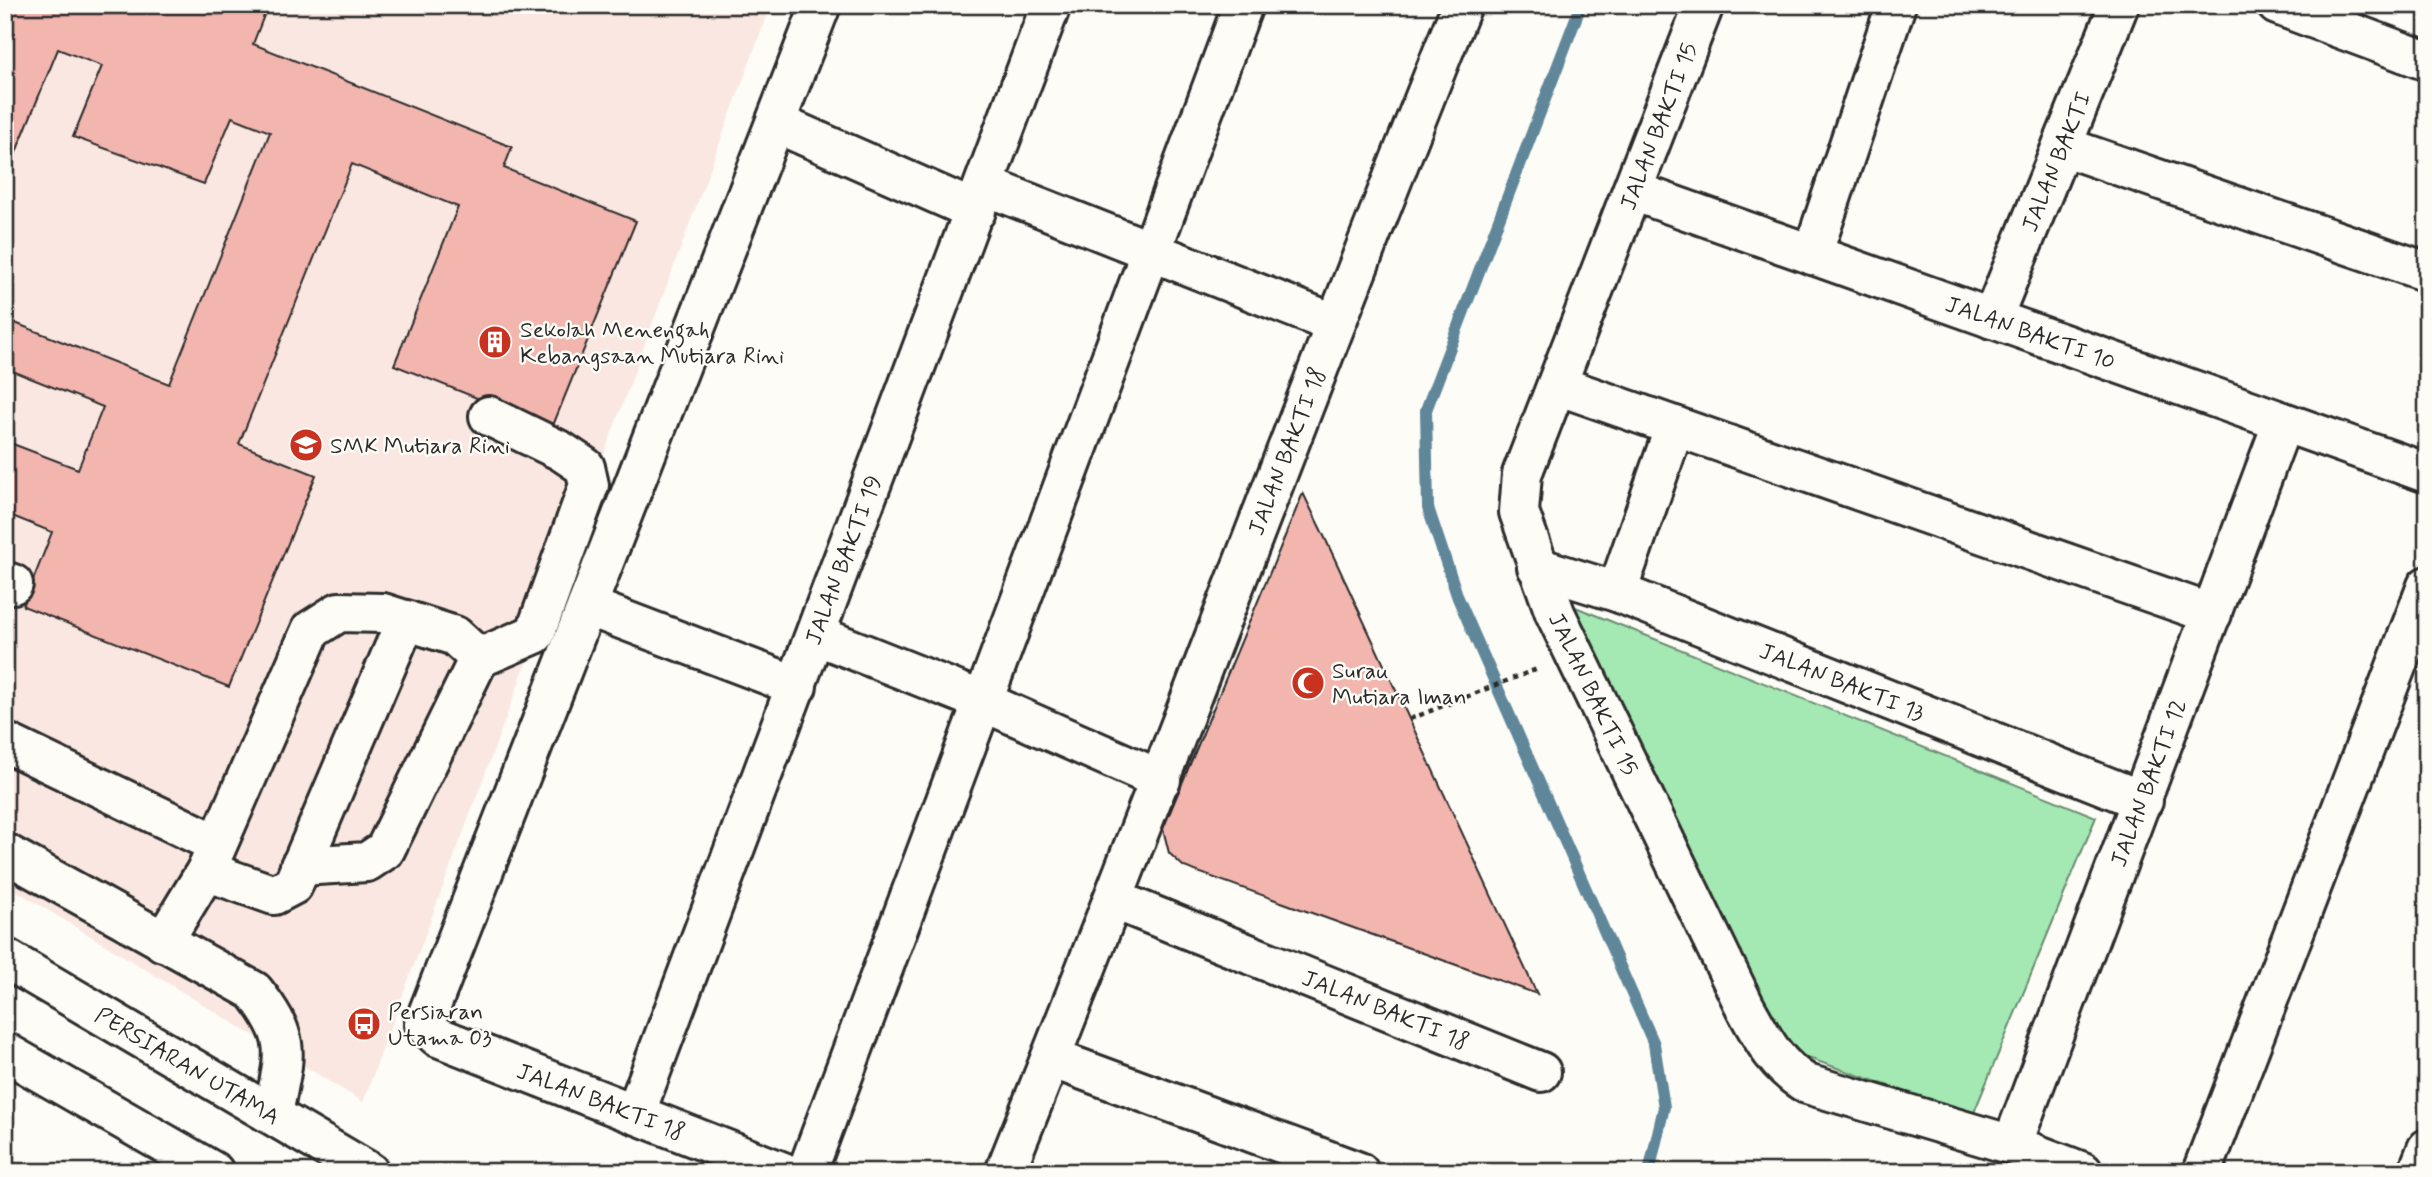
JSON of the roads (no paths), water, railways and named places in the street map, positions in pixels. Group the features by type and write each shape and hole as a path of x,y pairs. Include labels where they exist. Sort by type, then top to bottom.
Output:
{"street":[{"path":"796,686 587,606 821,5"},
{"name":"JALAN BAKTI 19","path":"635,1114 981,198 1051,5"},
{"path":"807,1172 1243,5"},
{"name":"JALAN BAKTI 18","path":"1005,1172 1115,900 1333,323 1462,5"},
{"name":"JALAN BAKTI 15","path":"1704,5 1522,474 1518,512 1537,567 1574,655 1745,1007 1773,1057 1788,1073 1807,1084 2012,1145 2083,1172"},
{"path":"1812,255 1896,5"},
{"name":"JALAN BAKTI","path":"1992,319 2119,5"},
{"path":"2277,5 2427,61"},
{"path":"776,123 981,198 1149,251 1333,323"},
{"path":"2062,146 2427,272"},
{"name":"JALAN BAKTI 10","path":"1633,191 2427,473"},
{"path":"1557,385 2212,614"},
{"path":"300,866 367,862 385,850 479,658 536,634 589,485 585,467 561,451 489,416"},
{"name":"JALAN BAKTI 12","path":"2012,1145 2283,422"},
{"path":"1617,592 1675,426"},
{"name":"JALAN BAKTI 13","path":"1537,567 1617,592 2143,801"},
{"path":"2202,1172 2427,586"},
{"name":"JALAN BAKTI 18","path":"587,606 424,1024 438,1037 783,1172"},
{"path":"163,942 211,858 310,630 339,612 383,613 455,636 479,658"},
{"path":"5,742 274,895 293,886 406,620"},
{"path":"816,635 982,701 1161,780"},
{"path":"5,853 254,990 276,1019 285,1054 273,1114"},
{"name":"JALAN BAKTI 18","path":"1115,900 1541,1072"},
{"name":"PERSIARAN UTAMA","path":"5,958 369,1172"},
{"path":"5,1052 214,1172"},
{"path":"1051,1058 1359,1172"},
{"path":"2418,1172 2427,1149"}],"waterway":[{"path":"1581,5 1426,410 1428,508 1458,598 1654,1044 1664,1107 1649,1172"}],"place":[{"name":"Sekolah Menengah Kebangsaan Mutiara Rini","path":"495,342"},
{"name":"SMK Mutiara Rini","path":"306,445"},
{"name":"Surau Mutiara Iman","path":"1308,683"},
{"name":"Persiaran Utama 03","path":"364,1024"}]}
